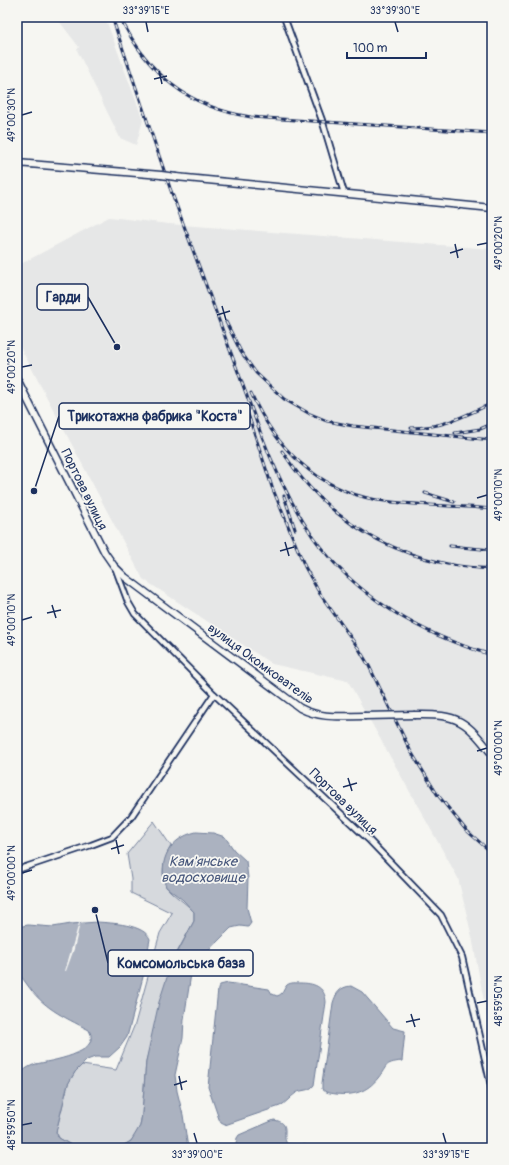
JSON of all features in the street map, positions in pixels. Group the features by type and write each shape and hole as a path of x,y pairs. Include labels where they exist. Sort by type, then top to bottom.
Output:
{"street":[{"path":"284,17 323,123 344,193"},
{"path":"17,163 161,175 492,208"},
{"name":"Портова вулиця","path":"17,379 105,553 114,566 125,577 138,586"},
{"name":"Портова вулиця","path":"114,566 128,602 135,614 214,694 368,839 441,915 462,957 492,1090"},
{"name":"вулиця Окомкователів","path":"138,586 300,708 309,713 329,717 441,715 454,718 465,724 474,731 492,754"},
{"path":"17,870 112,837 131,818 214,694"}],"shaded area":[{"path":"56,17 105,17 143,120 136,145 120,138 77,50 79,47"},
{"path":"109,217 169,224 492,249 492,1045 472,937 458,878 348,681 272,664 143,579 17,341 17,266"},
{"path":"154,821 171,846 166,856 163,868 166,886 194,912 194,921 175,956 146,1061 142,1114 140,1126 135,1136 131,1141 119,1148 76,1148 59,1138 56,1132 68,1084 75,1072 82,1065 116,1070 135,1024 160,933 172,913 131,893 131,879 127,854"}],"water":[{"name":"Кам'янське водосховище","path":"196,832 213,833 225,837 234,850 246,861 248,878 247,908 251,923 248,927 240,926 231,928 194,966 191,974 184,1019 183,1038 175,1075 188,1148 119,1148 131,1141 140,1126 146,1061 159,1002 171,965 194,921 194,912 183,900 166,887 163,868 165,859 168,852 179,839"},
{"path":"97,922 134,927 147,934 150,939 143,977 127,1037 120,1047 109,1057 95,1057 87,1060 75,1072 68,1084 56,1132 59,1138 76,1148 17,1148 17,1076 33,1065 73,1055 82,1051 88,1045 91,1038 89,1030 54,1011 39,999 20,975 16,967 17,927 28,925 53,927"},
{"path":"228,983 269,989 272,994 277,996 281,994 290,983 309,984 318,986 321,989 326,1002 314,1085 308,1090 296,1093 280,1106 225,1125 221,1123 219,1119 208,1087 218,989 220,985"},
{"path":"351,986 362,992 393,1028 405,1031 402,1061 389,1064 374,1083 364,1090 354,1094 330,1093 322,1089 322,1083 333,1003 341,989"},
{"path":"274,1120 283,1124 287,1144 306,1145 308,1148 235,1148 239,1135"}],"pier":[{"path":"79,923 74,949 65,971"}],"railway":[{"path":"112,17 170,188 261,434 278,474 298,512 313,537 330,558 349,578 370,595 392,611 416,625 466,647 492,655"},
{"path":"120,17 143,55 172,85 207,105 228,112 251,117 492,133"},
{"path":"226,322 241,352 256,373 284,399 310,414 327,421 353,426 492,440"},
{"path":"251,393 272,431 285,448 300,463 317,476 335,486 355,494 377,500 492,509"},
{"path":"411,428 443,424 463,417 492,403"},
{"path":"247,411 272,487 305,567 320,594 359,649 369,666 410,750 437,794 466,830 492,853"},
{"path":"455,433 480,429 492,424"},
{"path":"282,451 297,472 314,491 351,524 372,537 418,556 443,563 492,569"},
{"path":"425,493 454,502"},
{"path":"284,496 295,529"},
{"path":"450,546 492,550"}],"place":[{"name":"Гарди","path":"117,347"},
{"name":"Трикотажна фабрика \"Коста\"","path":"34,491"},
{"name":"Комсомольська база","path":"95,910"}]}
